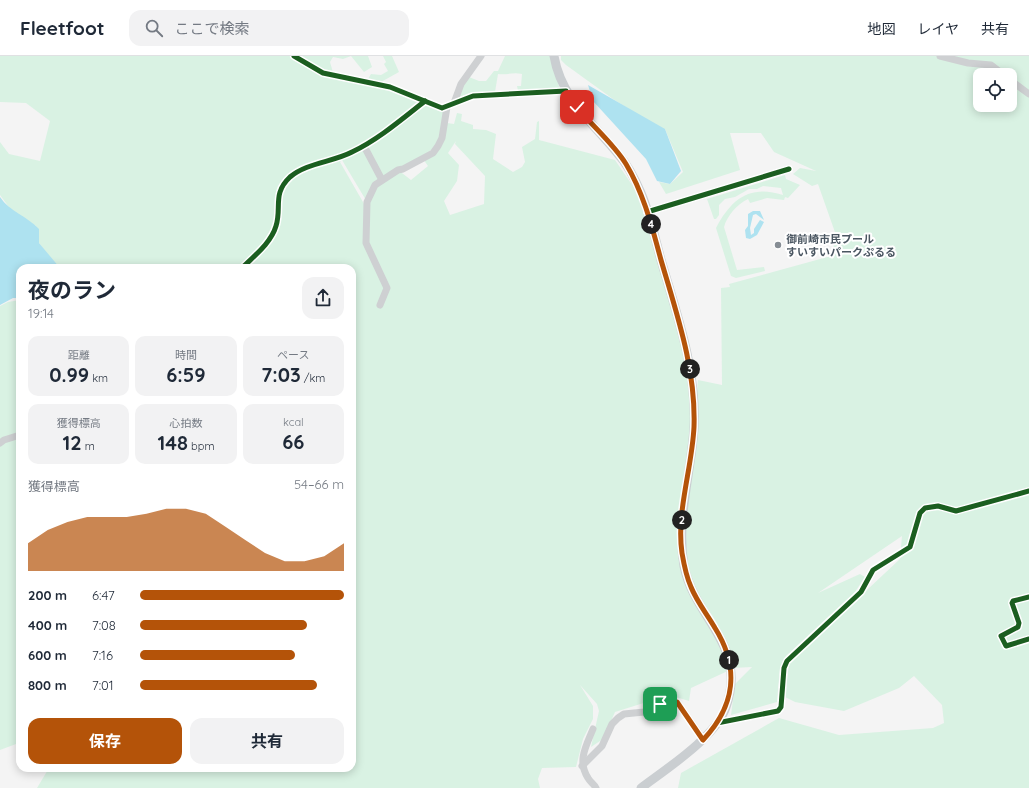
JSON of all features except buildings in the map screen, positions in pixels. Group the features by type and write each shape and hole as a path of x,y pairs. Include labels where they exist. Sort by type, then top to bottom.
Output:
{"main road":[{"path":"554,56 566,91 586,118 626,164 641,194 648,212 677,312 691,372 694,404 694,428 682,519 682,551 690,586 720,636 729,659 731,670 730,691 727,706 718,723 703,740 641,788"}],"street":[{"path":"294,56 323,73 390,87 439,107 447,107 473,96 566,91"},
{"path":"454,103 461,84 481,56"},
{"path":"940,56 968,63 991,66 994,68"},
{"path":"1017,85 1029,94"},
{"path":"246,264 262,248 273,233 276,225 279,194 290,178 305,169 338,159 364,146 425,101"},
{"path":"380,305 387,288 366,243 367,202 375,185 398,170 403,169 433,153 442,138 447,107"},
{"path":"364,146 382,180"},
{"path":"648,212 790,169"},
{"path":"0,443 16,437"},
{"path":"718,723 778,711 781,707 784,668 787,661 861,592 873,570 910,547 920,513 925,508 938,506 956,511 1029,491"},
{"path":"1029,597 1013,601 1012,603 1019,623 1018,627 1001,636 1006,646 1029,639"},
{"path":"582,766 602,746 612,724 618,718 624,714 644,712 671,700 680,706 703,740"},
{"path":"593,729 582,755 582,766 588,779 596,788"}],"green space":[{"path":"0,56 291,56 311,66 297,56 351,56 343,59 333,57 330,62 334,76 407,93 418,99 421,104 444,111 440,143 427,153 398,170 411,180 428,166 423,159 437,149 445,134 447,123 454,124 457,113 462,114 461,121 473,125 473,129 486,130 496,134 493,159 513,172 522,167 525,162 522,147 535,139 537,122 539,121 539,140 615,160 637,192 671,299 691,372 693,433 698,380 722,385 721,288 730,287 729,284 831,256 834,251 833,239 837,238 818,184 812,186 793,174 800,168 816,171 774,152 761,133 730,133 740,170 666,194 659,182 670,184 683,172 665,129 661,129 613,99 566,65 561,60 561,56 1029,56 1029,788 678,788 681,773 779,718 839,735 933,728 944,723 942,705 914,676 899,688 844,711 795,702 785,697 789,663 900,559 902,536 818,593 860,574 865,577 855,592 786,656 780,668 777,702 731,715 735,684 752,667 733,668 729,653 725,647 732,669 691,688 689,701 669,695 615,712 603,739 591,747 599,711 597,704 580,685 593,706 593,719 583,739 576,767 542,768 538,779 540,788 37,788 47,772 356,772 356,264 55,264 39,243 36,226 11,210 0,195 0,142 9,154 40,161 50,121 26,103 0,102","holes":["456,141 455,144 485,176 484,204 450,215 444,201 457,181 459,165 448,153","342,160 367,202 371,197 367,209 340,162","691,450 684,536 690,580 685,568 682,536"]},
{"path":"351,56 368,56 372,67 364,72"},
{"path":"383,56 392,56 399,72 381,82 368,79 371,74 381,75 388,71 384,64 386,62"},
{"path":"505,56 551,56 560,90 518,91 517,86 521,86 522,74 498,74 495,92 459,100 462,83 469,77 479,81 486,81 494,71 498,71"},
{"path":"785,175 786,179 800,185 788,198 785,197 784,200 767,198 750,203 748,199 736,207 727,219 724,227 737,270 764,267 765,271 736,278 731,276 716,228 728,209 743,196 761,191 783,195 781,188 763,186 757,189 749,189 735,197 725,199 719,205 719,215 716,219 714,219 707,199"},
{"path":"16,301 16,744 0,750 0,306 8,302"}],"water":[{"path":"588,85 665,129 681,171 670,184 657,181 646,159 593,101"},
{"path":"0,197 4,202 39,229 39,243 57,264 16,264 16,298 13,298 0,305"},
{"path":"753,211 760,211 764,220 756,214 753,215 750,228 751,235 754,233 754,229 760,220 764,222 757,235 750,239 746,238 745,230 748,226 748,214"}],"cycle path":[{"path":"294,56 323,73 390,87 442,108 473,96 566,91"},
{"path":"246,264 262,249 274,232 278,219 279,195 284,183 290,177 296,172 345,155 362,147 425,101"},
{"path":"647,212 789,169"},
{"path":"717,723 778,711 781,707 784,668 787,661 861,592 873,570 910,547 920,513 925,508 938,506 956,511 1029,491"},
{"path":"1029,597 1013,601 1012,603 1019,623 1018,627 1001,636 1006,646 1029,639"}],"place":[{"name":"御前崎市民プール すいすいパークぷるる","path":"778,245"}],"route":[{"path":"577,107 626,164 641,194 648,212 677,312 687,349 691,372 694,404 694,428 682,519 682,551 690,586 725,646 731,670 731,682 727,706 723,715 703,740 684,710 677,702 671,700 660,704"}]}
